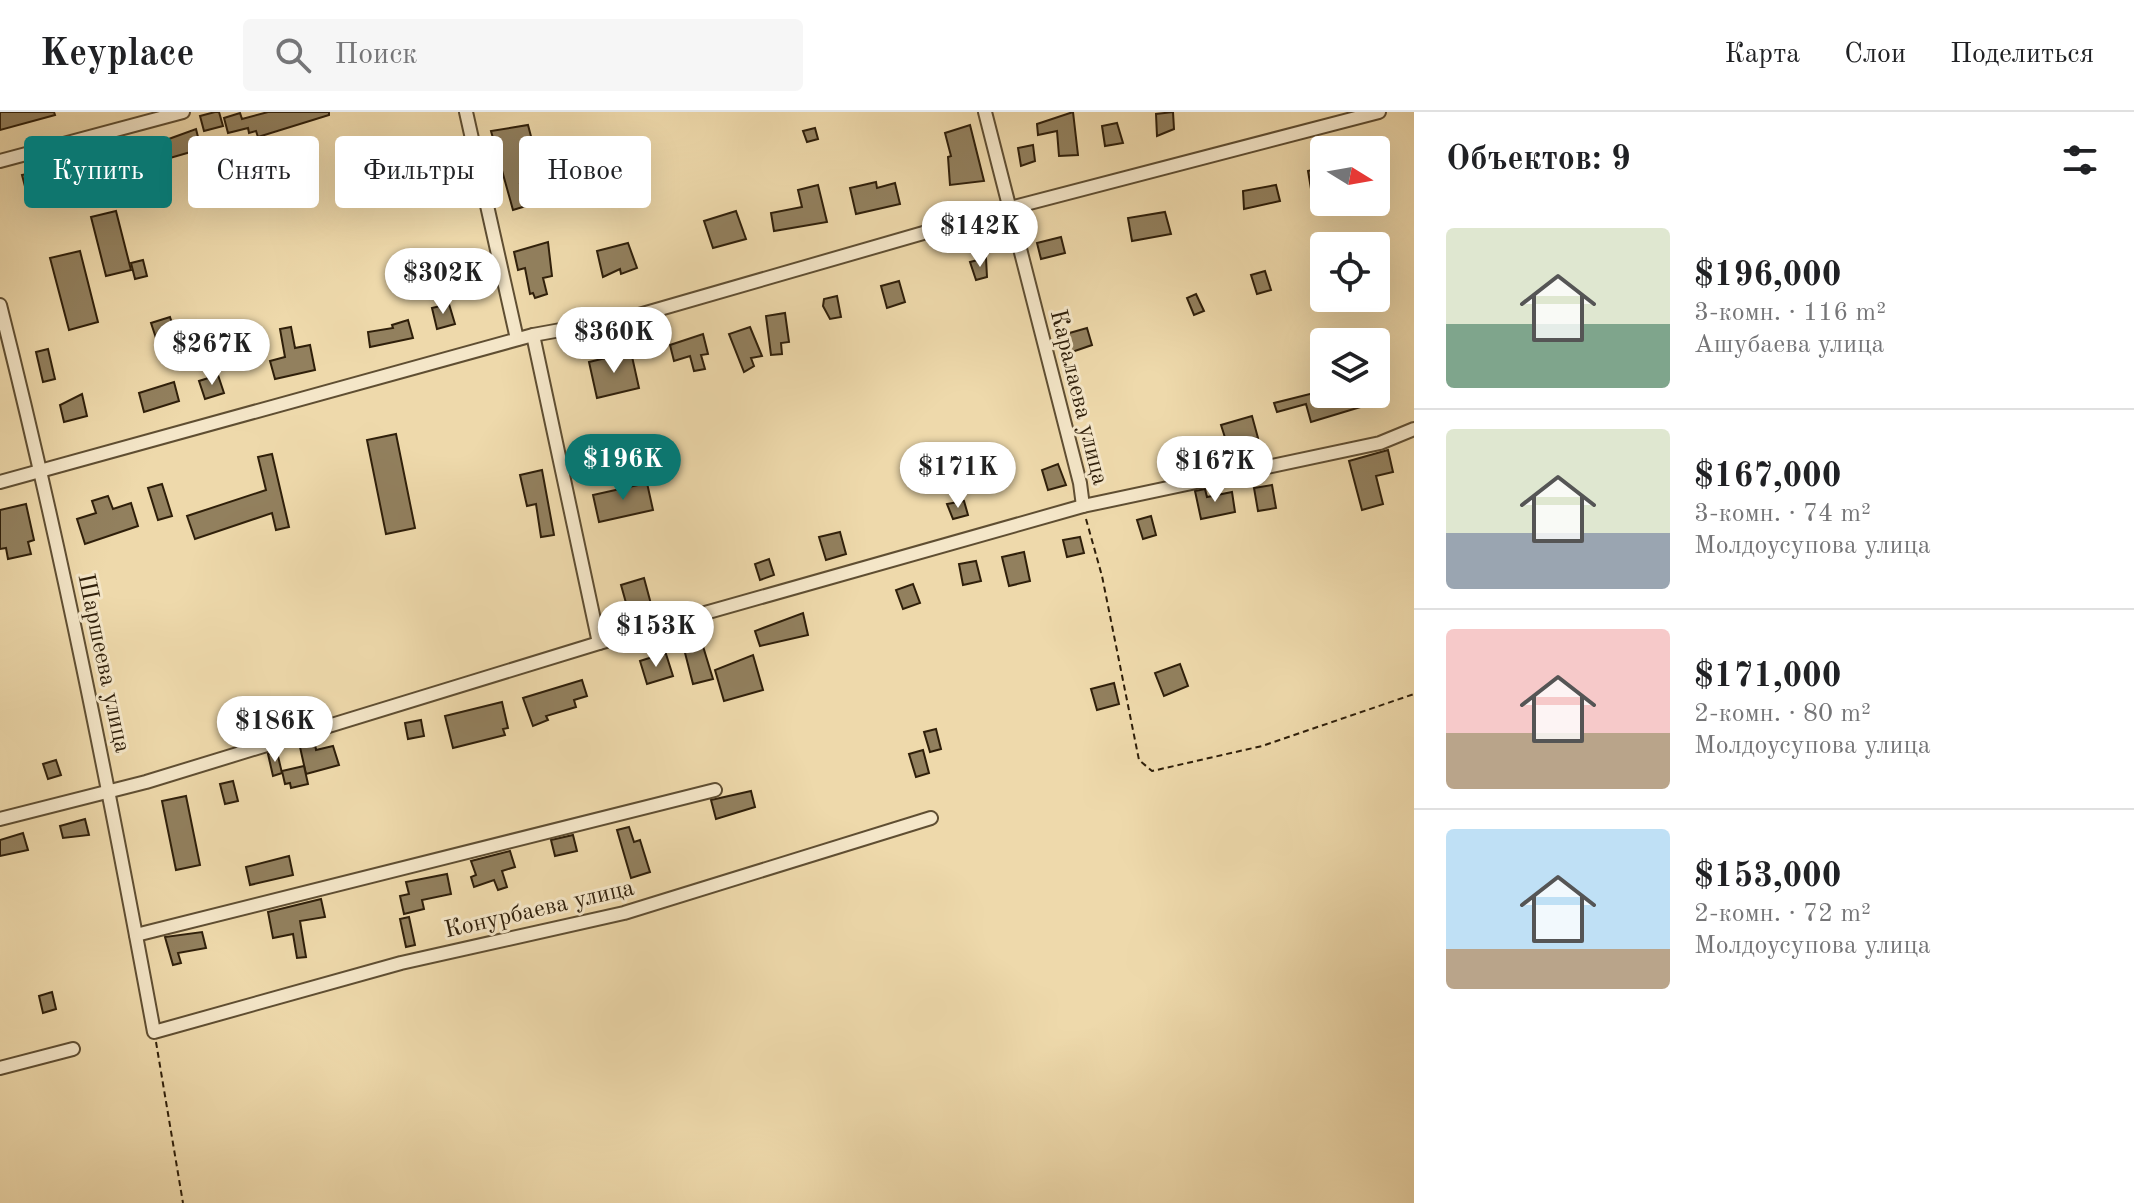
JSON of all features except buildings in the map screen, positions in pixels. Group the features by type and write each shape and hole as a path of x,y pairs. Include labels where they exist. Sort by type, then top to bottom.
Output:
{"street":[{"path":"0,161 183,112"},
{"path":"466,112 517,339"},
{"name":"Каралаева улица","path":"985,112 1080,483 1083,506"},
{"path":"0,482 517,339 632,317 1010,208 1379,112"},
{"name":"Шаршеева улица","path":"0,305 42,471 109,791 154,1032"},
{"path":"533,335 599,643"},
{"path":"0,819 109,791 599,643 1083,506 1380,443 1414,429"},
{"path":"136,935 715,790"},
{"name":"Конурбаева улица","path":"154,1032 401,963 624,913 931,818"},
{"path":"0,1068 73,1049"}],"path":[{"path":"1083,506 1102,576 1139,760 1152,771 1262,746 1414,694"},
{"path":"154,1032 183,1203"}]}
